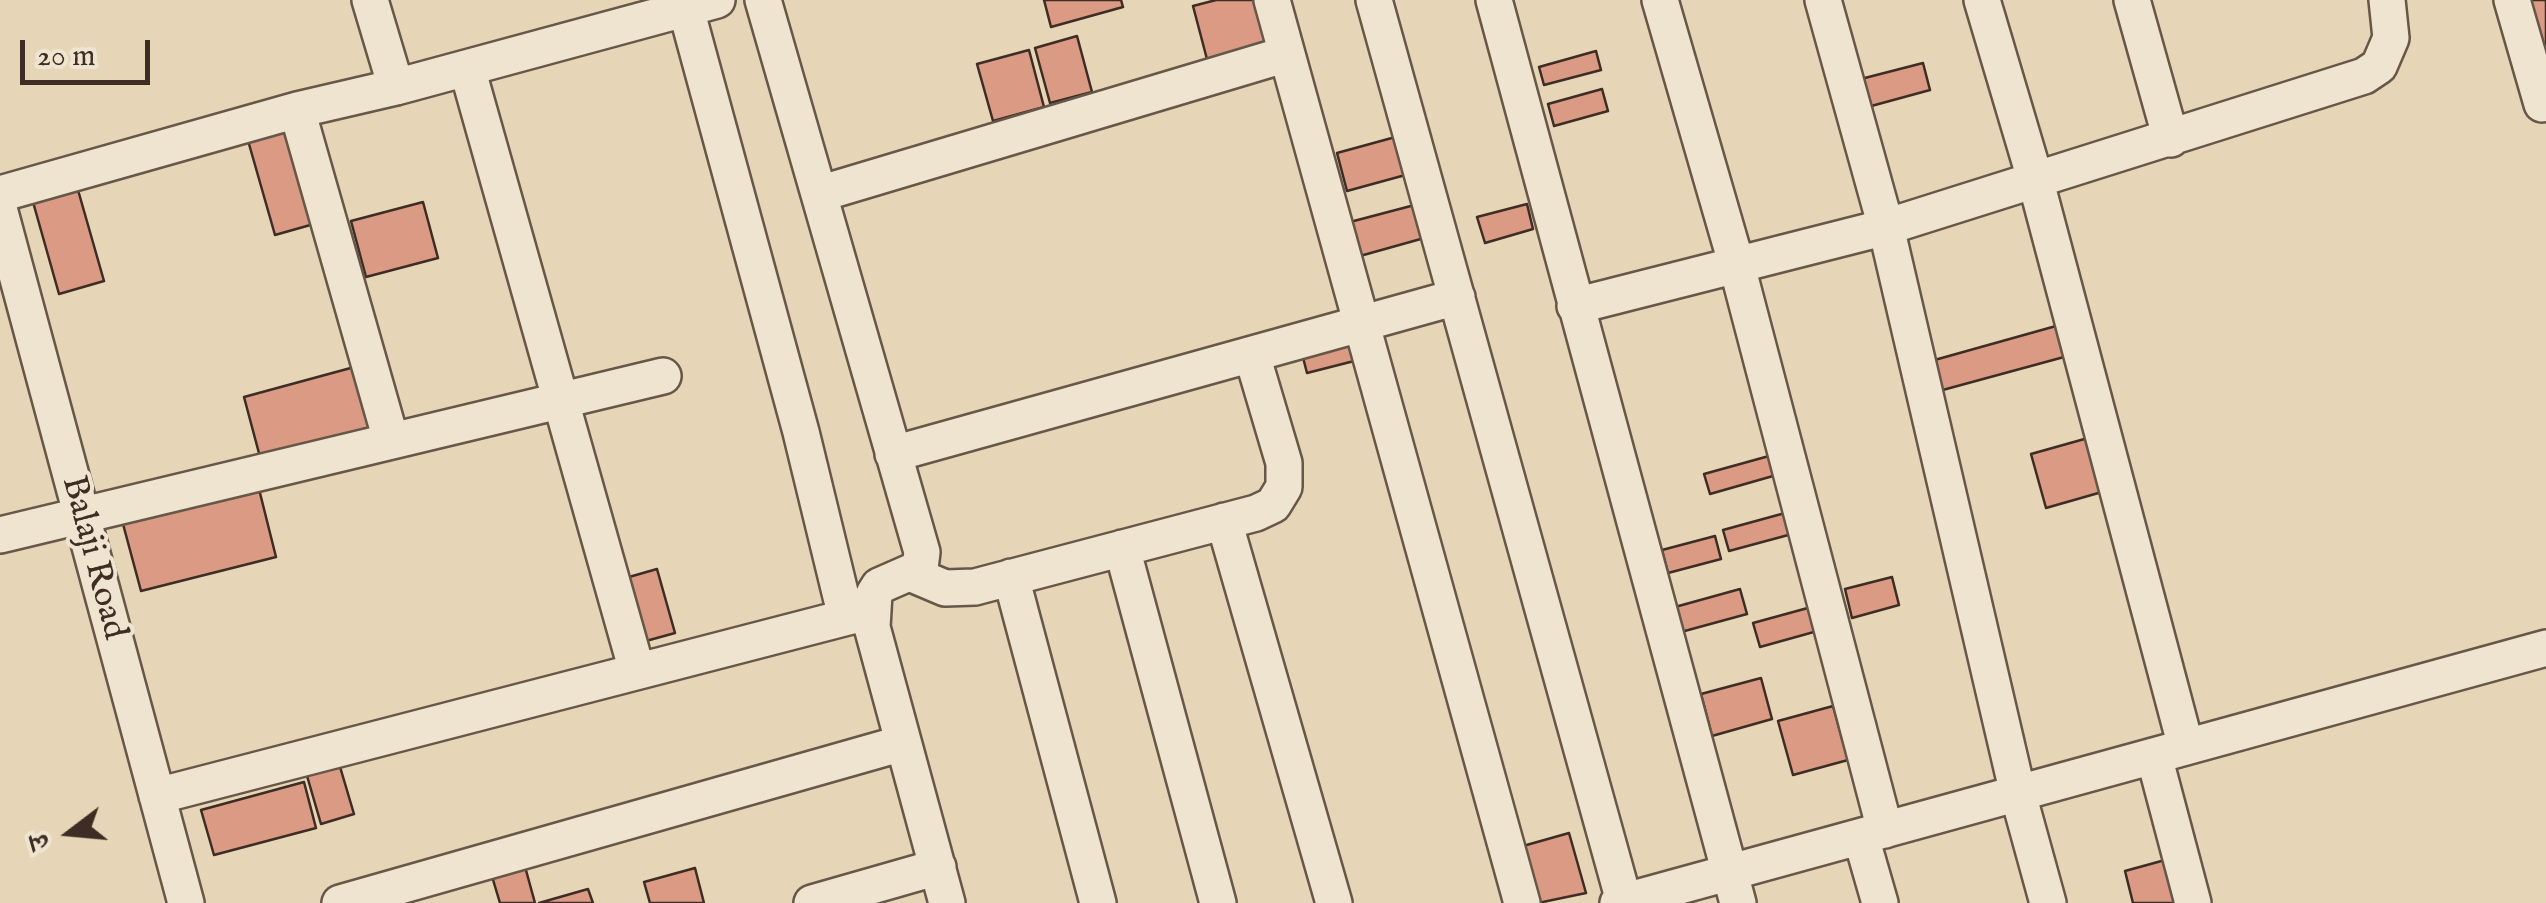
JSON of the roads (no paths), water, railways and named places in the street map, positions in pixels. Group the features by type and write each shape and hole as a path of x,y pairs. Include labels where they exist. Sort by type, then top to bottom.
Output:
{"street":[{"path":"370,0 396,87"},
{"path":"157,796 858,614 879,586 912,574 923,564 763,0"},
{"path":"1272,0 1522,903"},
{"path":"1374,0 1621,902 1733,888 1873,833 2546,648"},
{"path":"1494,0 1733,888"},
{"path":"1660,0 1737,266 1873,833 1880,903"},
{"path":"1823,0 1886,226 2018,794 2048,903"},
{"path":"1982,0 2036,182 2170,751 2193,903"},
{"path":"2132,0 2171,139"},
{"path":"1574,306 1886,226 2364,76 2379,66 2390,38 2387,0"},
{"path":"2512,0 2542,104"},
{"path":"0,194 297,110 701,4 801,432 858,614 872,627 948,903"},
{"path":"819,194 1287,54"},
{"path":"467,68 637,672"},
{"path":"297,110 391,440"},
{"name":"Balaji Road","path":"0,212 186,903"},
{"path":"894,454 1458,297"},
{"path":"912,574 945,588 960,589 1273,505 1284,487 1284,464 1252,355"},
{"path":"0,535 663,376"},
{"path":"1224,521 1334,903"},
{"path":"1122,548 1218,903"},
{"path":"1012,577 1098,903"},
{"path":"340,903 903,743"},
{"path":"812,903 938,867"}]}
